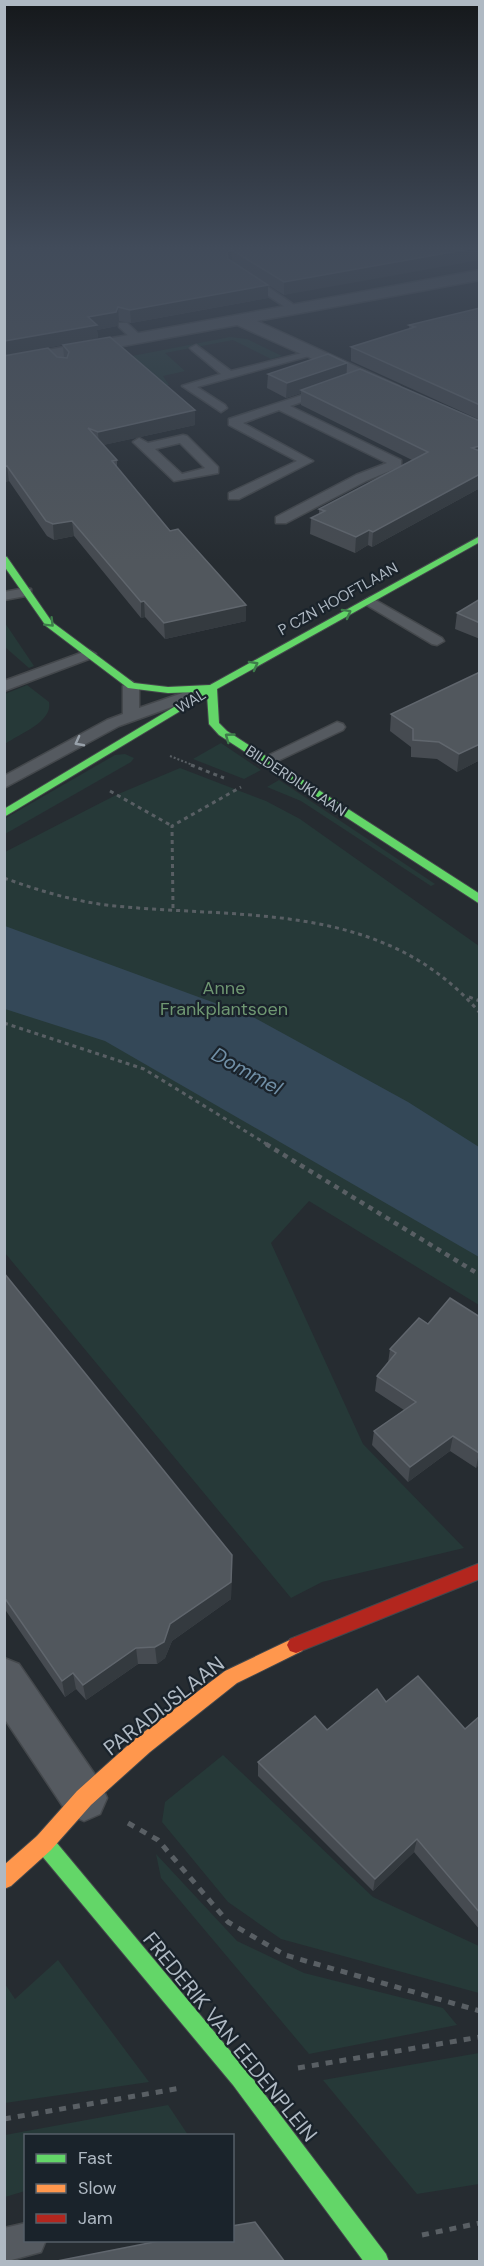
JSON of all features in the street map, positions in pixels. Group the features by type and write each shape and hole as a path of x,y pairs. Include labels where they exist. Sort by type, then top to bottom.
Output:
{"street":[{"path":"4,363 68,351"},
{"path":"309,351 407,396"},
{"name":"P CZN HOOFTLAAN","path":"212,688 480,538"},
{"path":"4,559 49,624 131,686 168,690 212,688"},
{"name":"BILDERDIJKLAAN","path":"212,688 214,724 223,733 480,900"},
{"name":"WAL","path":"4,814 212,688"},
{"name":"PARADIJSLAAN","path":"4,1879 44,1843 84,1798 143,1745 231,1677 319,1634 480,1571"},
{"path":"4,1679 84,1798"},
{"name":"FREDERIK VAN EEDENPLEIN","path":"44,1843 240,2078 378,2262"}],"lane":[{"path":"199,351 229,375"},
{"path":"221,408 188,386 314,353"},
{"path":"50,354 64,368"},
{"path":"234,496 308,461 234,422 365,377"},
{"path":"280,406 397,463 361,478 281,520"},
{"path":"183,440 214,470 179,478 159,456 142,444 183,440"},
{"path":"4,596 26,592"},
{"path":"370,601 437,641"},
{"path":"4,687 89,654"},
{"path":"131,686 131,715"},
{"name":"WAL","path":"4,783 131,715 212,688"},
{"path":"270,764 337,727"},
{"path":"4,2246 24,2242"}],"path":[{"path":"101,786 172,826"},
{"path":"172,826 242,786"},
{"path":"172,826 172,908"},
{"path":"4,878 73,901 103,907 172,908 272,915 350,927 381,939 417,958 467,997 480,1013"},
{"path":"467,997 480,1000"},
{"path":"4,1023 144,1069 480,1275"},
{"path":"84,1798 158,1840 228,1922 285,1955 480,2011"}],"green space":[{"path":"159,351 177,351 165,353 185,371 163,376 169,385 160,388 127,357"},
{"path":"254,351 271,351 282,356 271,359"},
{"path":"4,623 34,666 29,668 5,647"},
{"path":"27,685 49,702 49,709 41,721 5,744 5,694"},
{"path":"221,743 261,770 244,779 193,759"},
{"path":"125,754 134,758 131,762 5,834 4,819 115,755"},
{"name":"Anne Frankplantsoen","path":"180,768 266,801 300,819 479,946 479,1305 309,1201 271,1243 363,1444 464,1548 322,1582 291,1598 5,1253 5,852 116,795"},
{"path":"279,780 435,884 431,886 301,801 267,787"},
{"path":"223,1755 373,1897 479,1946 479,1993 281,1939 228,1902 162,1822 165,1802"},
{"path":"156,1854 237,1941 304,1973 443,2008 457,2025 309,2054 161,1878"},
{"path":"58,1960 149,2082 5,2103 5,1984 15,1999"},
{"path":"479,2053 479,2184 417,2194 323,2080"},
{"path":"168,2105 187,2134 24,2134 24,2191 5,2197 5,2135"}],"water":[{"name":"Dommel","path":"5,926 253,1017 408,1102 479,1147 479,1257 105,1041 5,1009"}],"building":[{"path":"33,351 51,351 57,357 67,358 69,352 126,351 195,410 98,432 88,428 117,460 112,461 170,531 178,529 246,605 164,623 144,601 141,602 72,521 53,524 46,521 7,466 4,467 4,356"},
{"path":"359,351 480,351 480,405"},
{"path":"328,354 347,363 287,383 268,374"},
{"path":"360,369 480,421 480,446 472,448 480,451 480,474 373,532 369,530 356,537 311,518 325,511 319,509 428,452 301,390"},
{"path":"480,599 480,623 457,613"},
{"path":"480,672 480,744 459,754 439,742 413,740 413,729 391,714"},
{"path":"4,1273 232,1555 231,1582 170,1624 164,1642 155,1647 136,1648 83,1685 73,1673 62,1681 4,1597"},
{"path":"450,1298 480,1317 480,1452 453,1436 410,1467 374,1431 416,1402 377,1376 396,1353 390,1349 419,1318 428,1324"},
{"path":"418,1676 465,1729 480,1716 480,1913 417,1839 375,1879 258,1762 315,1716 327,1730 377,1689 386,1702"},
{"path":"255,2222 285,2262 52,2262 154,2242 234,2242 234,2226"}],"traffic: fast":[{"path":"4,814 212,688 480,538"},
{"path":"4,559 49,624 131,686 168,690 211,688"},
{"path":"212,688 214,724 223,733 480,900"},
{"path":"44,1843 240,2078 378,2262"}],"traffic: slow":[{"path":"4,1879 44,1843 84,1798 143,1745 231,1677 296,1645"}],"traffic: jam":[{"path":"296,1645 480,1571"}]}
